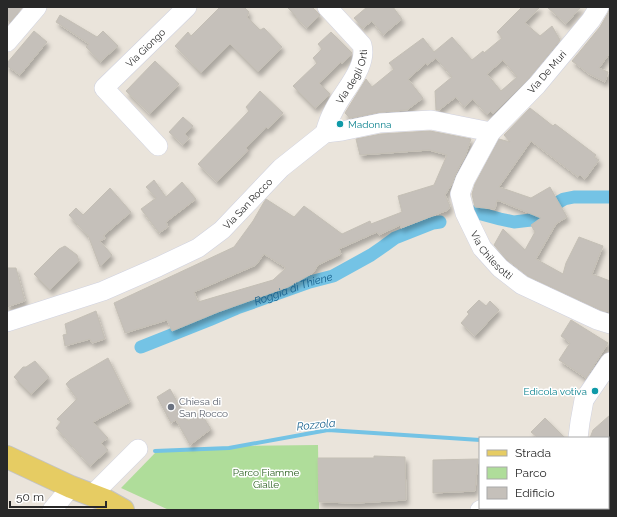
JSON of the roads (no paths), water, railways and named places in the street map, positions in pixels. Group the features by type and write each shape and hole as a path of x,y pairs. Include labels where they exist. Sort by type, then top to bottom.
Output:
{"main road":[{"path":"7,457 71,488 105,500 123,510"}],"street":[{"path":"9,36 37,7"},
{"name":"Via Giongo","path":"158,146 104,88 187,7"},
{"name":"Via degli Orti","path":"325,133 334,110 358,71 364,50 362,45 327,7"},
{"name":"Via De Muri","path":"491,132 537,85 591,20 599,7"},
{"path":"325,133 380,123 431,120 491,132"},
{"name":"Via Chilesotti","path":"491,132 465,180 460,194 465,213 482,248 500,268 522,285 597,320 610,324"},
{"name":"Via San Rocco","path":"7,322 102,292 198,248 222,230 281,168 325,133"},
{"path":"579,430 584,400 610,362"},
{"path":"92,495 138,448"},
{"path":"52,510 71,488"}],"waterway":[{"name":"Roggia di Thiene","path":"474,212 514,222 531,220 538,214 564,199 574,197 610,197"},
{"name":"Roggia di Thiene","path":"141,347 237,308 310,282 333,276 371,255 395,238 433,223 440,222"},
{"name":"Rozzola","path":"155,451 229,448 328,430 479,440"}],"place":[{"name":"Madonna","path":"340,124"},
{"name":"Edicola votiva","path":"595,391"},
{"name":"Chiesa di San Rocco","path":"171,407"}],"park label":[{"name":"Parco Fiamme Gialle","path":"266,478"}]}
